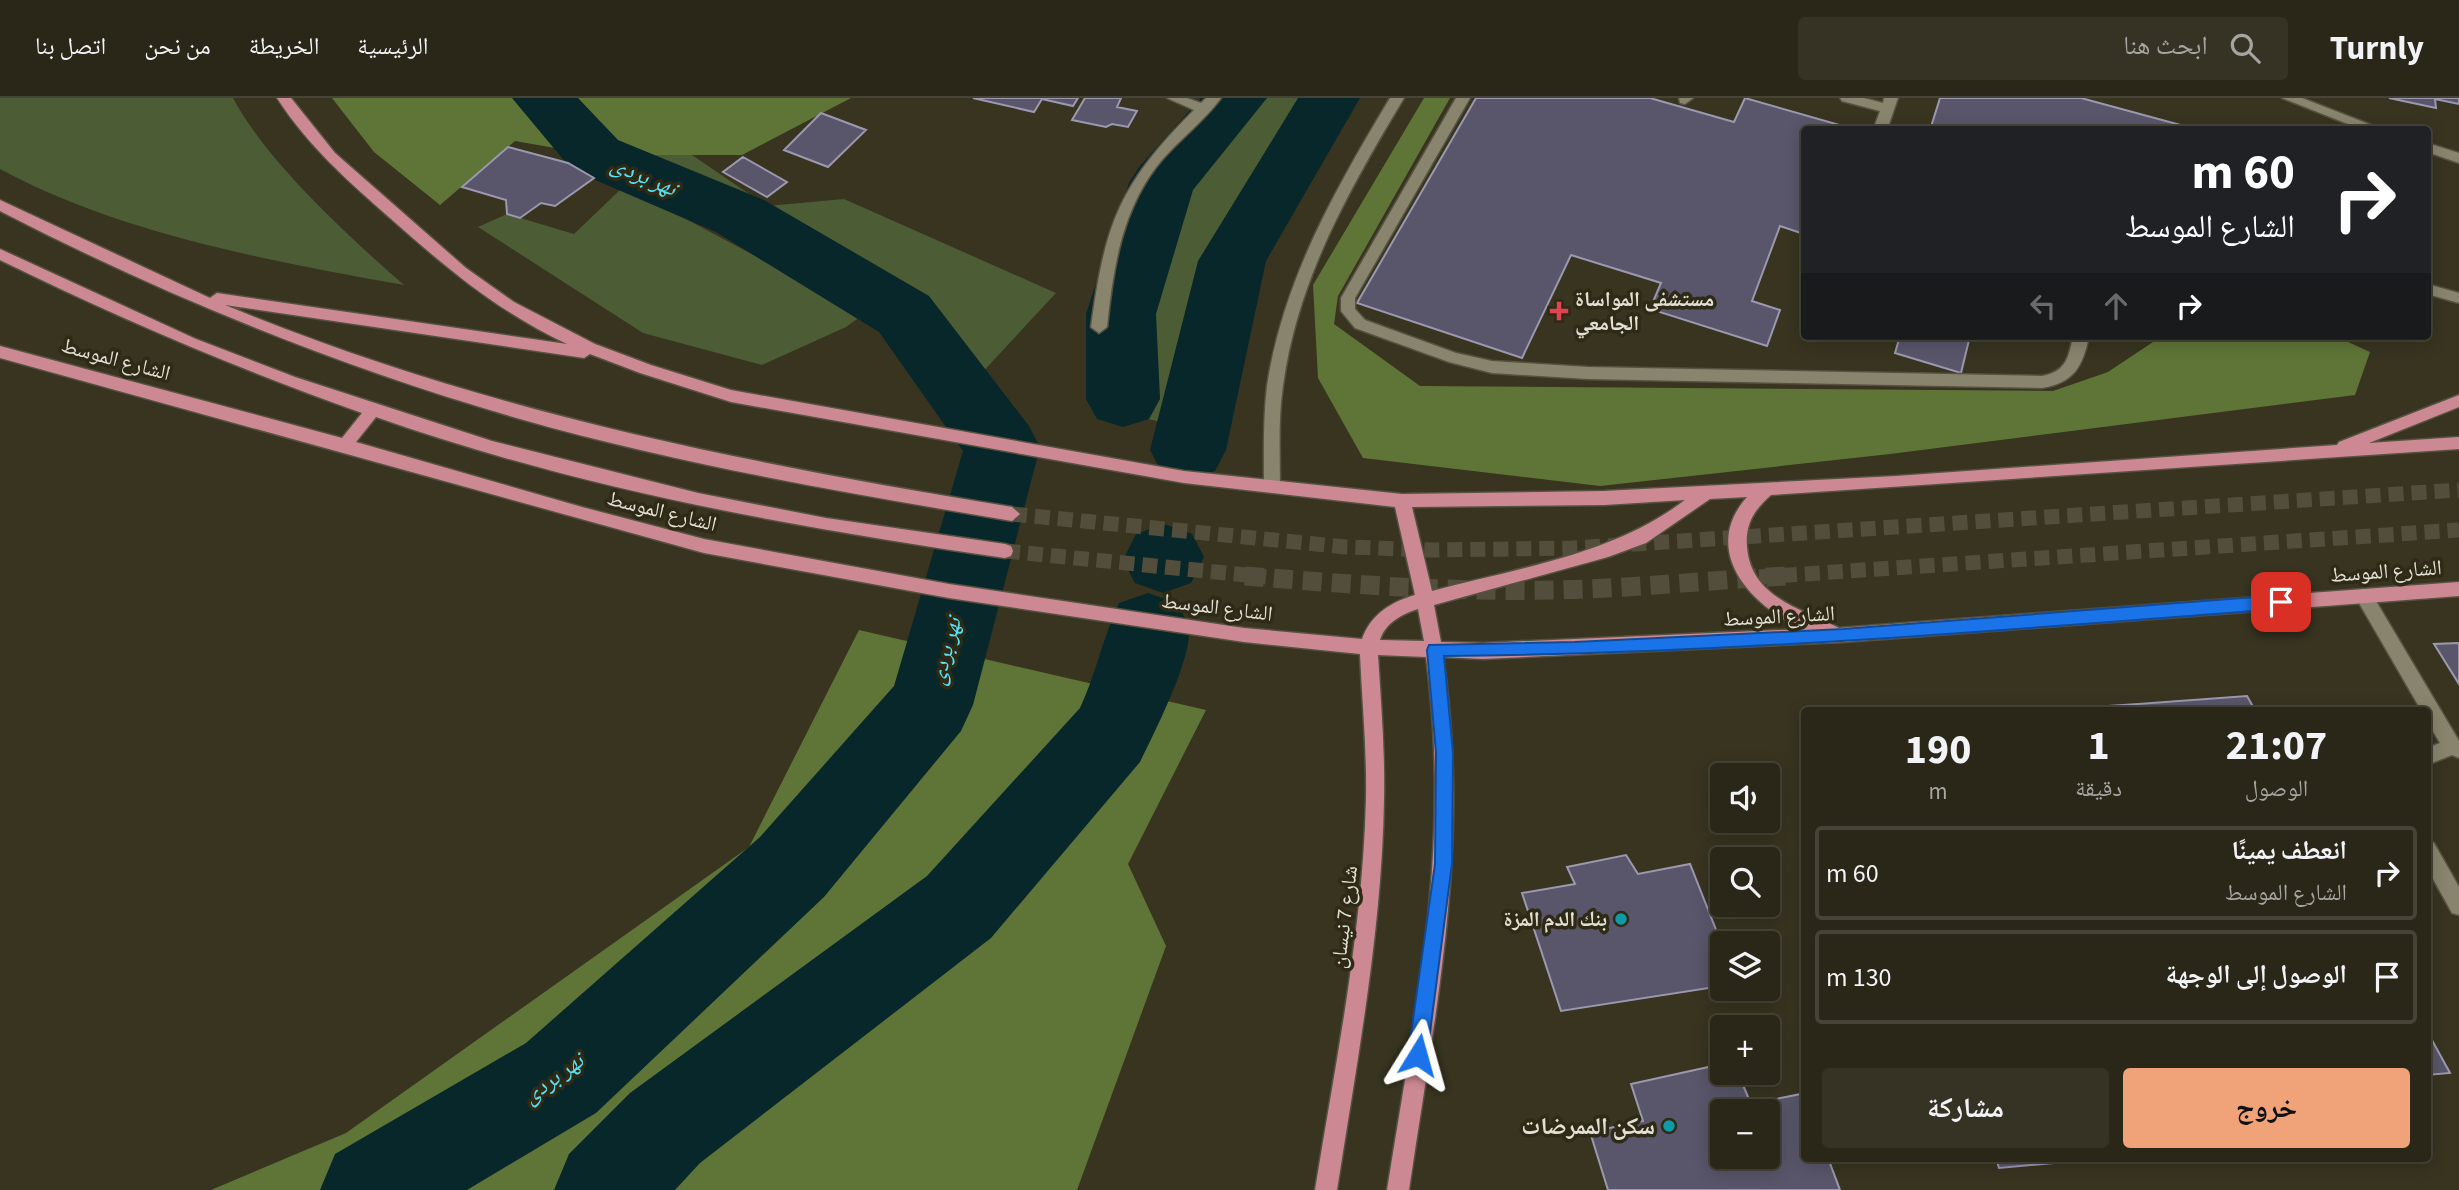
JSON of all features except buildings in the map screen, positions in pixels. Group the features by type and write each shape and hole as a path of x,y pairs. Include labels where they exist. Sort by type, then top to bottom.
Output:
{"main road":[{"path":"284,98 321,151 472,281 549,329 605,355 665,377 731,396 1172,475 1402,501 1604,498 2459,443"},
{"path":"0,205 66,240 192,295 277,331 389,373 569,426 700,458 818,482 1013,514"},
{"name":"الشارع الموسط","path":"0,254 206,350 373,410 544,460 679,495 801,520 1004,551"},
{"path":"192,295 605,355"},
{"name":"الشارع الموسط","path":"0,352 345,444 582,514 704,546 949,591 1244,635 1368,647 1435,650 1575,649 1843,635 2459,589"},
{"path":"2329,452 2459,401"},
{"path":"345,444 373,410"},
{"path":"1767,489 1748,508 1741,521 1738,550 1743,566 1766,600 1804,623 1843,635"},
{"path":"1368,647 1380,620 1394,610 1602,552 1640,538 1676,516 1706,493"},
{"path":"1398,1190 1444,864 1444,753 1435,650 1402,501"},
{"name":"شارع 7 نيسان","path":"1326,1190 1362,960 1376,835 1375,716 1368,647"}],"street":[{"path":"1174,98 1203,109"},
{"path":"1098,327 1108,257 1120,221 1138,183 1164,150 1214,98"},
{"path":"1272,487 1276,385 1296,295 1314,248 1358,163 1397,98"},
{"path":"1463,98 1348,298 1348,311 1360,324 1454,358 1492,367 1588,373 2042,382 2064,377 2072,371 2080,340"},
{"path":"1847,98 1889,103 1881,126"},
{"path":"2289,98 2367,126"},
{"path":"2431,148 2459,158"},
{"path":"2431,290 2459,298"},
{"path":"2364,596 2430,707"},
{"path":"2431,708 2455,748 2431,756"},
{"path":"2431,856 2459,905"}],"green space":[{"path":"0,98 233,98 266,147 287,172 335,222 404,285 249,255 197,242 145,228 46,192 0,169"},
{"path":"332,98 851,98 742,155 595,155 515,141 440,205 374,152"},
{"path":"1243,98 1313,98 1219,261 1169,424 1148,419 1123,314 1169,182"},
{"path":"1424,98 1450,98 1338,296 1334,324 1420,386 2053,391 2108,372 2156,340 2344,340 2370,352 2355,395 1890,454 1600,486 1363,458 1318,378 1313,285"},
{"path":"644,155 692,155 767,206 844,199 1056,293 978,377 921,308 744,206 686,181"},
{"path":"624,186 864,314 846,327 762,365 643,333 478,227 507,214 574,234"},
{"path":"859,630 1206,710 1128,864 1166,946 1077,1190 211,1190 346,1133 749,847"}],"waterway":[{"name":"نهر بردى","path":"371,1190 561,1078 792,867 931,705 1002,447 904,314 740,216 595,155 543,98"},
{"path":"1123,399 1121,314 1162,183 1236,98"},
{"path":"1188,450 1232,261 1329,98"},
{"path":"605,1190 665,1128 959,907 1110,735 1137,677 1148,628"}],"tunnel":[{"path":"1012,514 1346,547 1432,550 1573,548 2459,490"},
{"path":"1759,577 2459,530"},
{"path":"1005,551 1266,577"},
{"path":"1245,576 1502,590 1587,589 1785,576"}],"place":[{"name":"مستشفى المواساة الجامعي","path":"1559,311"},
{"name":"بنك الدم المزة","path":"1621,919"},
{"name":"سكن الممرضات","path":"1669,1126"}],"route":[{"path":"1418,1055 1444,864 1446,813 1443,723 1435,650 1575,649 1843,635 2281,602"}]}
